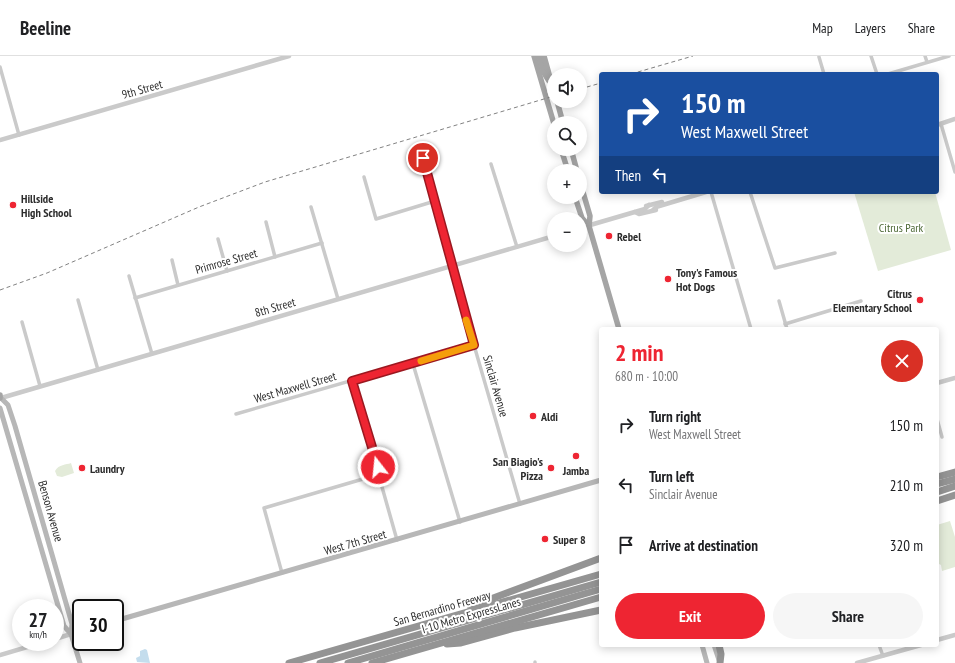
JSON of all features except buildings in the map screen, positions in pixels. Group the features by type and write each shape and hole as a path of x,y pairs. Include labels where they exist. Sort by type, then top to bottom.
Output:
{"highway":[{"path":"939,472 955,470"},
{"path":"939,476 955,470"},
{"path":"939,483 955,479"},
{"path":"939,491 955,486"},
{"path":"939,501 955,495"},
{"path":"464,613 480,603 599,559"},
{"name":"San Bernardino Freeway","path":"289,663 599,575"},
{"name":"I-10 Metro ExpressLanes","path":"320,663 599,583"},
{"path":"510,607 559,586"},
{"name":"I-10 Metro ExpressLanes","path":"348,663 599,590"},
{"path":"372,663 599,598"},
{"path":"433,646 461,644 515,628 599,610"},
{"path":"504,617 544,614"},
{"path":"719,647 721,654 720,663"}],"main road":[{"path":"534,56 551,116"},
{"path":"539,56 544,73 547,77"},
{"path":"544,56 547,68"},
{"path":"567,156 568,160 574,161"},
{"path":"572,156 575,164"},
{"path":"577,204 582,218 589,226"},
{"path":"587,204 590,216 589,226 618,327"},
{"name":"Benson Avenue","path":"0,397 0,406 64,626 71,634"},
{"name":"Benson Avenue","path":"0,397 8,405 72,624 71,634 80,663"},
{"path":"18,468 26,466"},
{"name":"West 7th Street","path":"124,618 599,481"},
{"path":"703,647 707,663"},
{"path":"715,647 720,663"}],"street":[{"name":"9th Street","path":"0,140 289,56"},
{"path":"871,56 876,72"},
{"path":"925,56 927,62"},
{"path":"894,72 949,56"},
{"path":"819,57 823,72"},
{"path":"0,67 19,135"},
{"path":"955,120 939,124 955,172"},
{"name":"Sinclair Avenue","path":"423,158 453,266 454,278 520,504"},
{"path":"491,164 516,247"},
{"path":"364,177 376,218 435,201"},
{"path":"635,212 639,214 667,206 670,202 688,194"},
{"path":"712,194 750,327"},
{"path":"751,194 775,268 835,253"},
{"path":"589,226 635,212 638,208 666,201 670,202"},
{"path":"311,207 338,299"},
{"path":"266,222 276,256"},
{"name":"8th Street","path":"0,397 98,370 547,238"},
{"path":"218,239 227,271"},
{"name":"Primrose Street","path":"135,298 322,243"},
{"path":"172,260 178,285"},
{"path":"129,276 152,354"},
{"path":"78,300 98,370"},
{"path":"779,301 786,327"},
{"path":"785,324 861,301"},
{"path":"22,322 40,386"},
{"name":"West Maxwell Street","path":"236,414 413,364 474,345"},
{"path":"413,364 460,522"},
{"path":"939,382 955,378"},
{"path":"352,381 398,540"},
{"path":"939,426 942,437"},
{"path":"282,573 264,508 380,474"},
{"path":"64,636 71,634"},
{"path":"939,639 955,635"},
{"path":"881,647 883,656"},
{"path":"857,663 914,647"},
{"path":"0,655 14,651"}],"green space":[{"name":"Citrus Park","path":"855,194 936,194 951,250 878,271"},
{"path":"71,463 74,473 62,477 57,476 55,471 57,469"},
{"path":"950,521 955,537 955,567 942,571 941,565 939,564 939,524"}],"water":[{"path":"145,649 147,650 150,663 137,662 136,658 140,656 140,651"}],"railway":[{"path":"638,72 693,56"},
{"path":"587,87 599,84"},
{"path":"0,290 47,273 199,207 265,182 547,98"}],"slow traffic":[{"path":"421,361 474,345 466,320"}],"place":[{"name":"Hillside High School","path":"13,205"},
{"name":"Rebel","path":"609,236"},
{"name":"Tony's Famous Hot Dogs","path":"668,279"},
{"name":"Citrus Elementary School","path":"920,300"},
{"name":"Aldi","path":"533,416"},
{"name":"Jamba","path":"576,456"},
{"name":"Laundry","path":"82,468"},
{"name":"San Biagio's Pizza","path":"551,468"},
{"name":"Super 8","path":"545,539"}],"route":[{"path":"378,467 352,381 474,345 454,278 453,266 423,158"}]}
